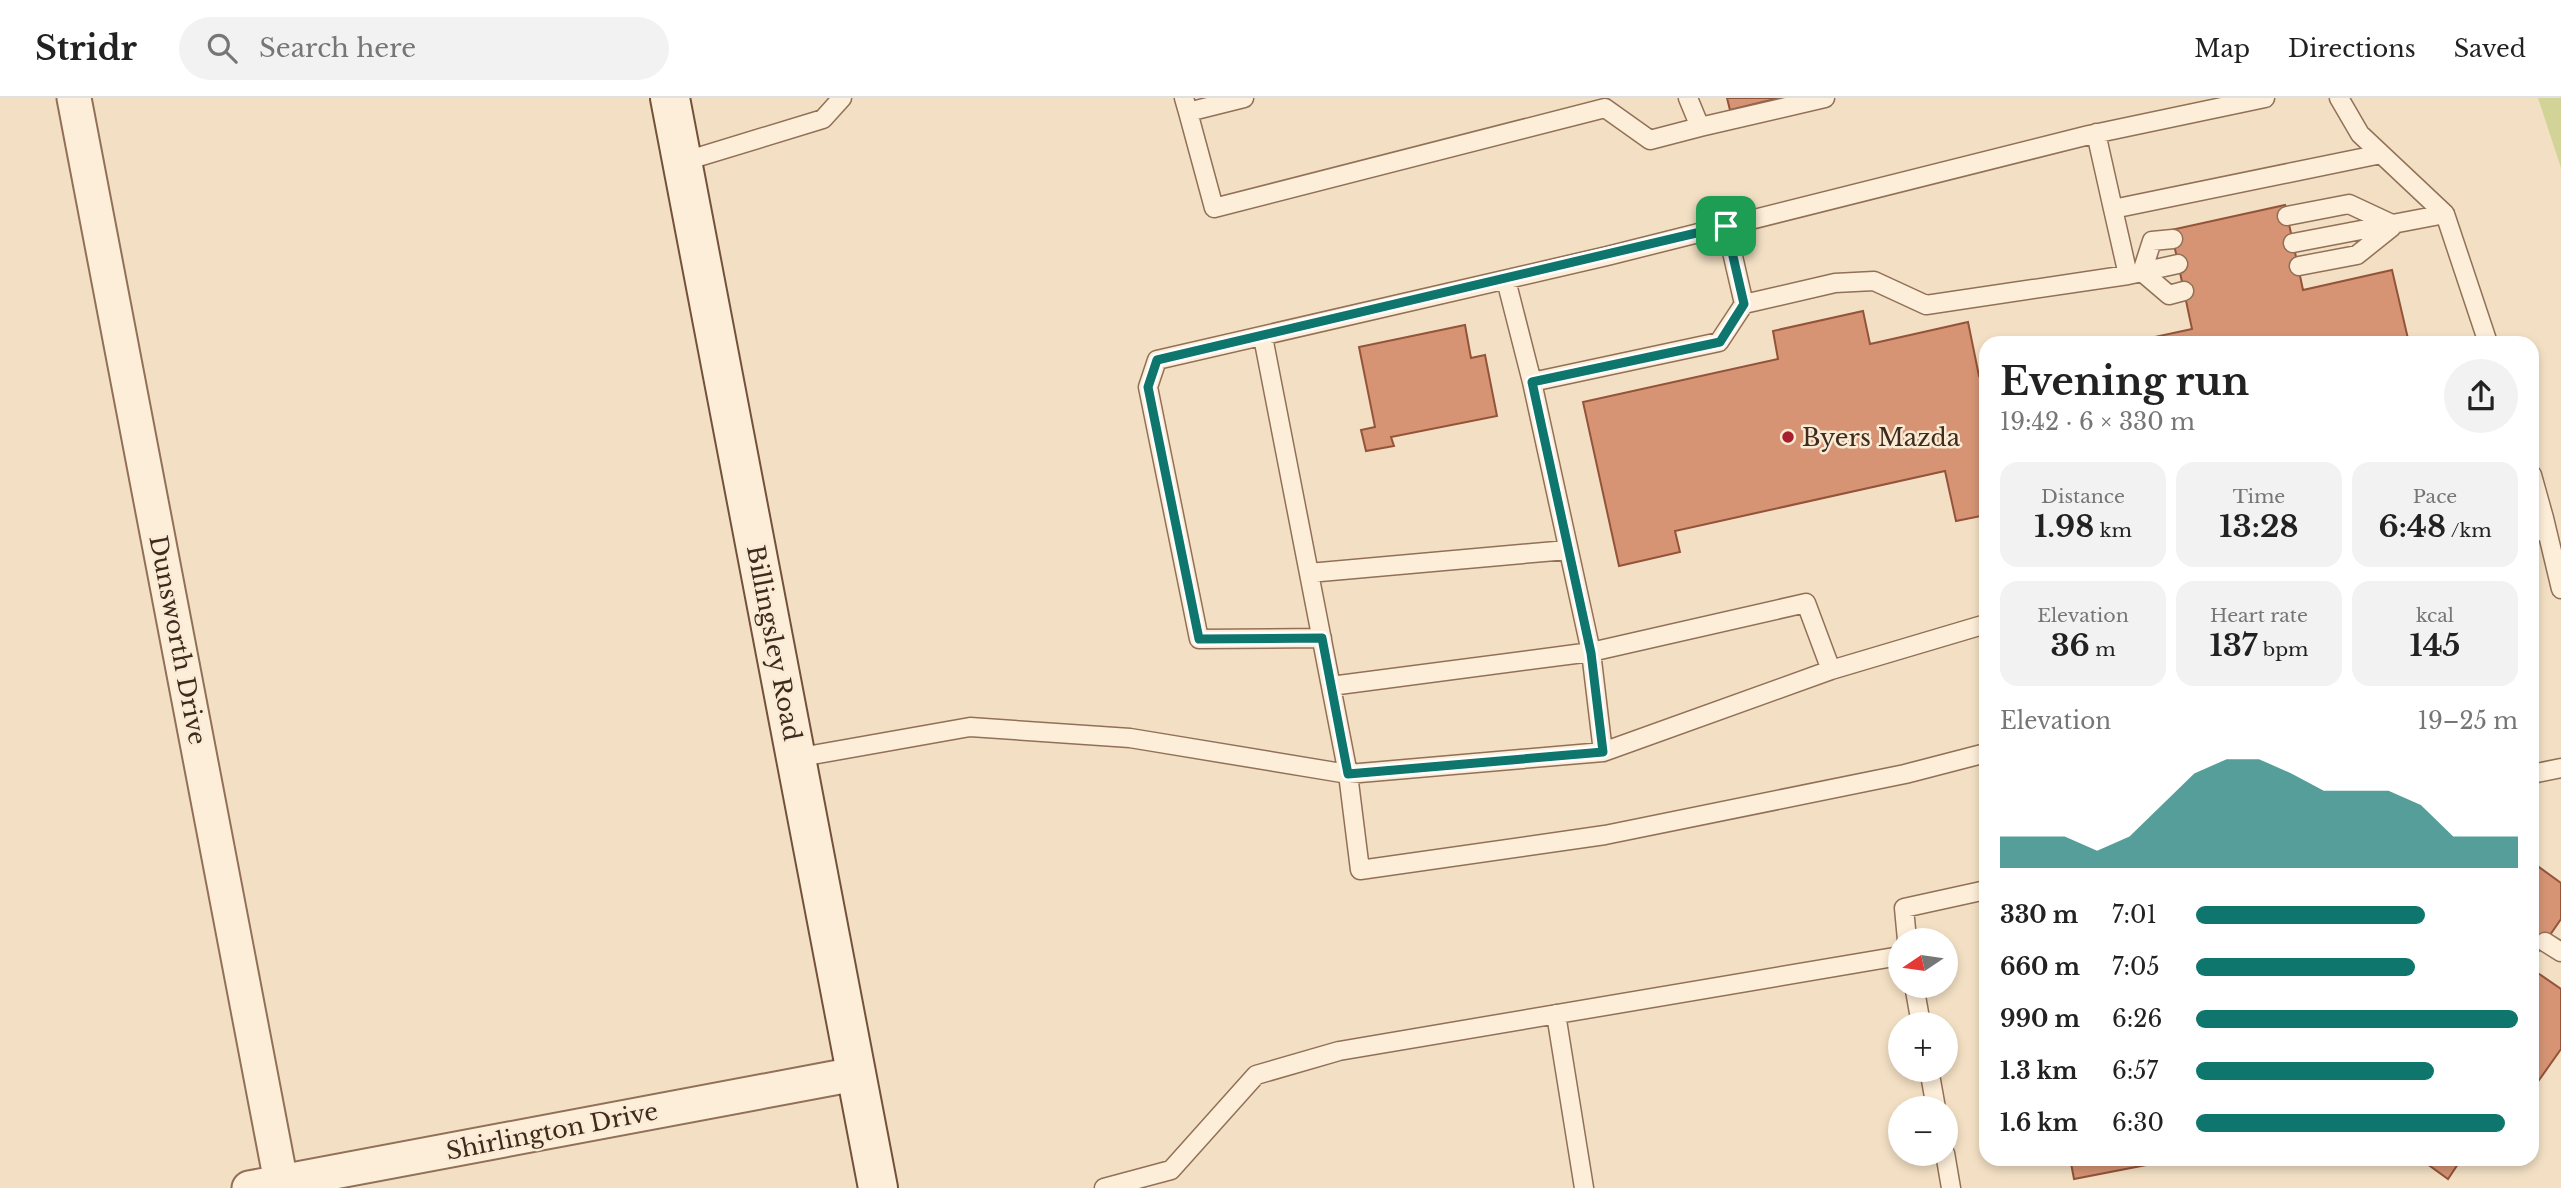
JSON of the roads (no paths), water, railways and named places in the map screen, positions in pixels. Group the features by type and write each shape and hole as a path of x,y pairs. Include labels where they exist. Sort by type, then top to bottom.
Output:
{"street":[{"name":"Dunsworth Drive","path":"74,98 281,1182"},
{"name":"Billingsley Road","path":"670,98 878,1188"},
{"name":"Shirlington Drive","path":"249,1188 855,1074"}],"lane":[{"path":"682,162 823,119 842,98"},
{"path":"1244,98 1186,105 1214,208 1605,108 1650,140 1825,98"},
{"path":"1688,98 1700,127"},
{"path":"1322,638 1199,639 1148,387 1157,360 1506,280 2096,133 2265,98"},
{"path":"2339,98 2360,134 2445,214 2486,336"},
{"path":"2096,133 2113,209 2135,273 2169,295 2184,291"},
{"path":"2113,209 2381,153"},
{"path":"2287,216 2349,204 2394,225"},
{"path":"2293,243 2445,214"},
{"path":"2299,266 2357,255 2394,225"},
{"path":"1726,226 1744,304"},
{"path":"2135,273 2152,242 2172,239"},
{"path":"1532,382 1720,342 1744,304 1835,283 1874,281 1926,305 2178,264"},
{"path":"1506,280 1532,382 1591,653 1603,752"},
{"path":"1263,337 1348,774 1360,870 1605,835 1905,774 1979,755"},
{"path":"2539,500 2561,589"},
{"path":"2539,525 2544,518"},
{"path":"1309,573 1567,550"},
{"path":"1331,686 1591,653 1806,603 1831,670"},
{"path":"795,758 970,727 1130,738 1348,774 1603,752 1831,670 1979,626"},
{"path":"2539,773 2561,768"},
{"path":"1906,928 1904,908 1979,892"},
{"path":"1104,1188 1171,1170 1256,1075 1339,1051 1888,958"},
{"path":"1556,1014 1584,1188"},
{"path":"1947,1166 1951,1188"}],"place":[{"name":"Byers Mazda","path":"1788,437"}]}
